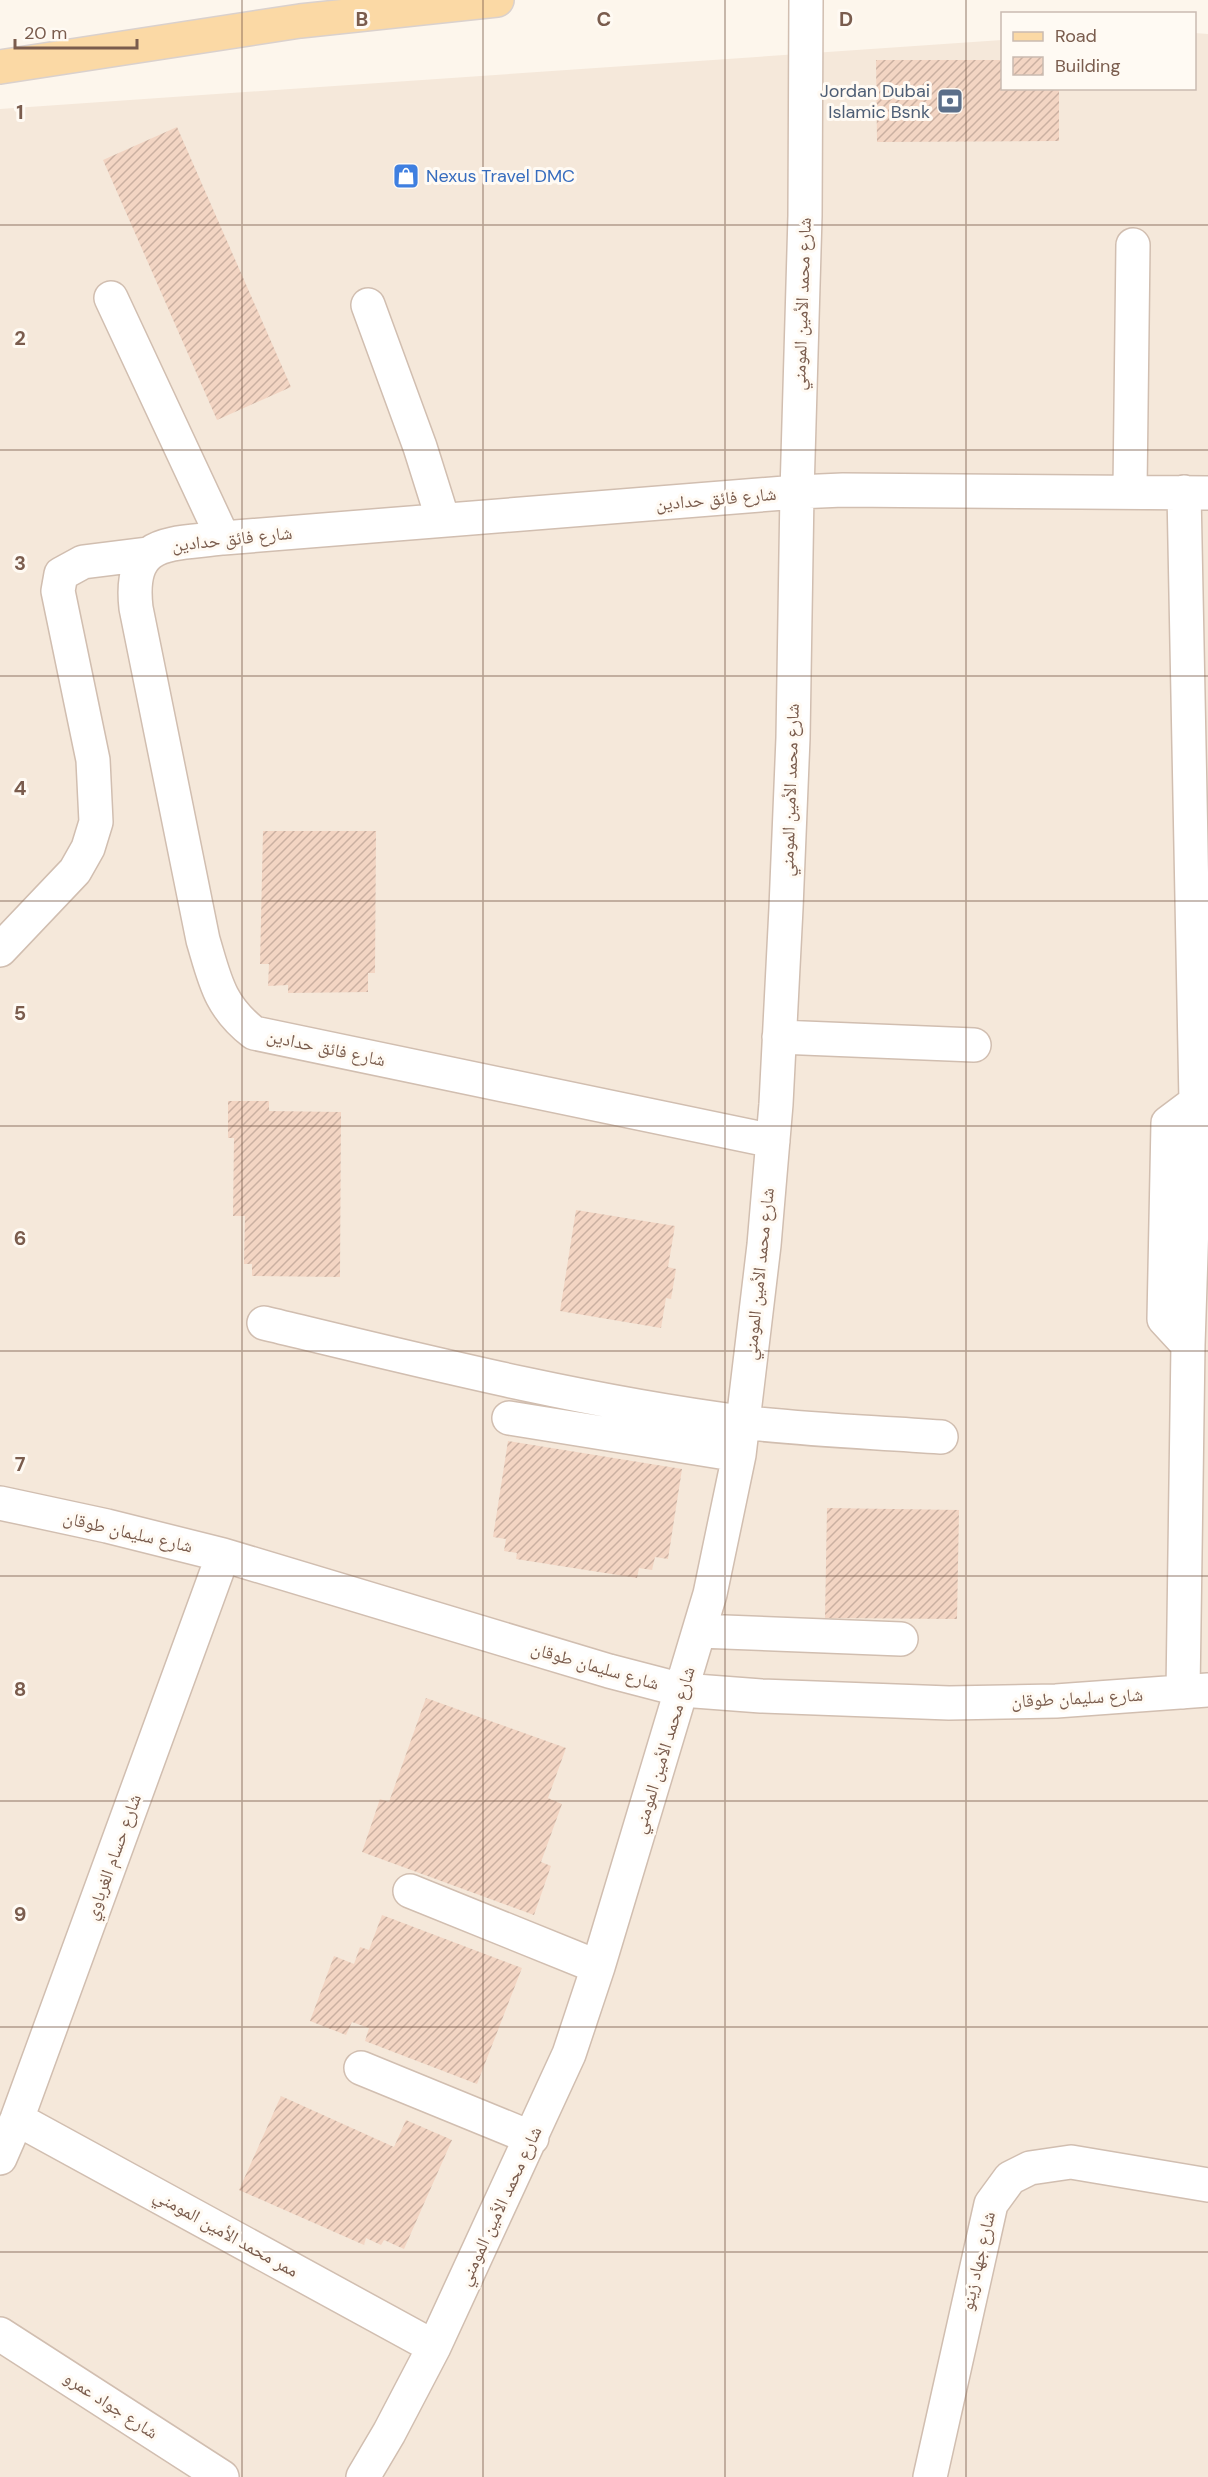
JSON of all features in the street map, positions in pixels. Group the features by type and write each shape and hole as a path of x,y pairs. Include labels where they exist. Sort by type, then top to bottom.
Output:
{"main road":[{"path":"0,67 300,21 497,0"}],"street":[{"name":"شارع محمد الأمين المومني","path":"363,2477 434,2347 569,2054 598,1967 710,1594 739,1455 764,1245 776,1104 793,738 805,216 806,0"},
{"path":"1130,490 1133,245"},
{"path":"111,298 223,538"},
{"path":"368,305 420,447 443,520"},
{"name":"شارع فائق حدادين","path":"773,1141 254,1033 237,1019 218,990 203,940 136,608 134,588 136,572 147,554 164,546 223,538 797,492 1130,490 1196,492"},
{"path":"1196,492 1196,1102 1201,1205 1188,1345 1196,1691"},
{"path":"0,950 75,871 88,848 96,822 93,760 58,591 61,574 84,562 147,554"},
{"path":"779,1037 974,1045"},
{"path":"1188,1345 1164,1319 1168,1124 1196,1102"},
{"path":"764,1245 780,1235 782,1228 794,1125 793,1114 776,1104"},
{"path":"264,1323 490,1377 609,1401 742,1422 941,1437"},
{"path":"509,1418 739,1455"},
{"name":"شارع سليمان طوقان","path":"0,1503 107,1526 223,1555 609,1671 682,1689 761,1696 949,1703 1056,1701 1196,1691"},
{"name":"شارع حسام الغرباوي","path":"0,2158 17,2119 223,1555"},
{"path":"699,1631 901,1640"},
{"path":"410,1891 598,1967"},
{"path":"361,2068 532,2138"},
{"name":"ممر محمد الأمين المومني","path":"17,2119 434,2347"},
{"name":"شارع جهاد زينو","path":"930,2477 991,2204 1010,2178 1030,2168 1071,2162 1208,2185"},
{"name":"شارع جواد عمرو","path":"0,2334 222,2477"}],"shaded area":[{"path":"1196,33 1208,34 1208,2477 0,2477 0,109 1001,40 1001,90 1196,90"}],"building":[{"path":"876,60 1001,60 1001,90 1059,90 1059,141 877,142"},
{"path":"177,127 291,387 217,420 103,160"},
{"path":"263,831 376,831 375,973 368,973 368,992 288,993 288,985 268,986 269,964 260,964"},
{"path":"228,1101 269,1101 269,1111 341,1112 340,1277 252,1276 252,1264 244,1264 245,1216 233,1216 234,1138 228,1138"},
{"path":"576,1210 675,1226 668,1267 676,1269 671,1299 666,1298 661,1328 560,1311"},
{"path":"508,1441 682,1469 668,1559 655,1557 652,1570 639,1568 637,1578 516,1559 517,1553 504,1551 506,1539 493,1537"},
{"path":"827,1508 959,1510 957,1619 825,1618"},
{"path":"426,1698 566,1748 548,1798 562,1804 541,1862 551,1866 534,1915 362,1852 380,1799 389,1802"},
{"path":"382,1915 522,1968 477,2084 365,2041 369,2028 352,2022 346,2035 310,2021 334,1956 354,1964 360,1947 369,1950"},
{"path":"281,2096 394,2147 406,2120 452,2140 404,2249 384,2240 381,2245 366,2238 364,2245 239,2190"}],"place":[{"name":"Jordan Dubai Islamic Bsnk","path":"950,101"},
{"name":"Nexus Travel DMC","path":"406,176"}]}
